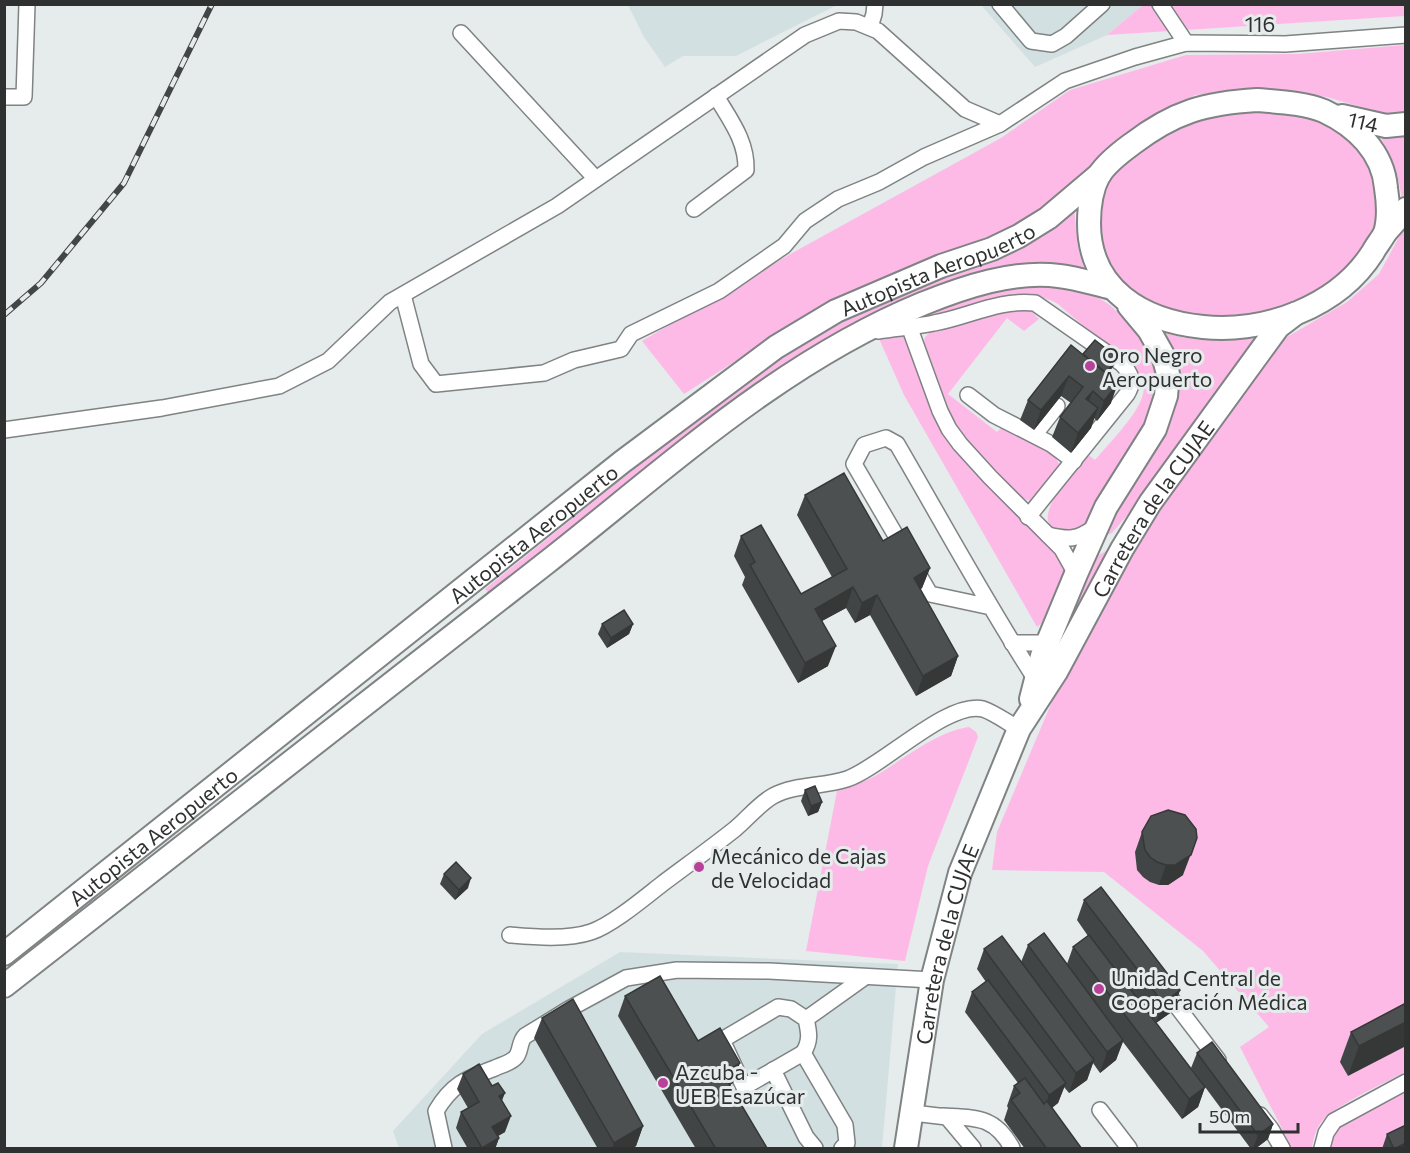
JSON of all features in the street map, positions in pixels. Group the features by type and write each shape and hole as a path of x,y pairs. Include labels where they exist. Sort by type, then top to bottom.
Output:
{"highway":[{"name":"Autopista Aeropuerto","path":"4,954 622,462 776,347 836,311 941,266 992,249 1019,236 1048,218 1100,174 1123,151 1149,131 1176,116 1201,107 1257,100 1284,102 1323,111"},
{"name":"114","path":"1323,111 1356,121 1386,126 1406,124"},
{"path":"1323,111 1356,130 1375,152 1386,179 1388,199 1385,233"},
{"name":"Carretera de la CUJAE","path":"906,1149 932,980 960,873 1023,722 1042,656 1076,574 1106,507 1155,429 1166,396 1168,374 1163,355 1149,330 1102,273 1092,253 1089,210 1100,174"},
{"path":"1117,293 1145,312 1172,322 1204,327 1245,326 1295,315 1323,301 1363,267 1385,233 1406,209"},
{"name":"Autopista Aeropuerto","path":"4,986 592,527 738,409 788,374 853,336 924,303 982,283 1027,274 1059,276 1117,293"},
{"name":"Carretera de la CUJAE","path":"1023,722 1056,672 1122,549 1150,504 1278,327 1295,315"},
{"path":"1089,547 1105,542 1150,504"}],"street":[{"path":"4,97 24,98 27,4"},
{"path":"870,27 875,4"},
{"path":"1000,4 1030,41 1052,44 1066,36 1102,4"},
{"path":"1160,4 1186,43"},
{"path":"4,430 162,408 279,386 328,361 390,302 557,207 805,34 838,21 856,22 878,30 965,109 1000,124"},
{"path":"461,33 596,179"},
{"name":"116","path":"403,295 421,364 436,384 544,373 574,360 621,349 631,334 719,291 784,246 805,221 838,200 879,182 924,157 1000,124 1065,81 1135,57 1186,43 1285,44 1406,34"},
{"path":"694,209 746,170 742,142 716,96"},
{"path":"818,357 873,332 936,323 1018,301 1035,303 1121,363 1131,377 1130,389 1028,517"},
{"path":"909,326 940,411 949,429 960,444 1067,556 1076,574"},
{"path":"968,395 994,415 1035,434 1074,461"},
{"path":"1035,434 1057,406"},
{"path":"991,606 930,594 854,464 864,445 886,438 897,444 991,606 1012,644 1036,680"},
{"path":"1046,535 1074,538 1083,536 1098,525"},
{"path":"1046,535 1063,544 1089,547"},
{"path":"1012,644 1047,643"},
{"path":"510,934 546,938 591,932 627,911 735,829 771,797 790,789 822,785 848,778 876,765 918,734 947,717 968,710 982,709 1023,722"},
{"path":"444,1149 436,1112 446,1094 472,1077 507,1063 516,1057 520,1041 525,1036 626,978 677,970 769,971 932,980"},
{"path":"806,1019 865,977"},
{"path":"1157,980 1228,1073"},
{"path":"778,1007 791,1009 806,1019 809,1033 808,1045 803,1053 744,1087 722,1040 778,1007"},
{"path":"803,1053 844,1125 847,1143 842,1149"},
{"path":"773,1070 806,1137 815,1149"},
{"path":"1322,1149 1326,1133 1334,1121 1406,1082"},
{"path":"1250,1101 1271,1129 1281,1149"},
{"path":"1100,1110 1128,1149"},
{"path":"913,1113 982,1119 992,1123 1012,1149"},
{"path":"943,1116 951,1121 973,1149"}],"shaded area":[{"path":"628,5 837,5 736,56 683,56 665,67 644,37"},
{"path":"981,5 1143,5 1107,35 1035,67"},
{"path":"1143,5 1405,5 1405,16 1107,35"},
{"path":"1405,45 1405,113 1387,115 1327,97 1256,88 1195,95 1146,123 1116,144 1049,202 1015,226 831,300 684,394 642,341 794,252 1001,138 1070,90 1186,55 1298,54"},
{"path":"1279,107 1340,127 1372,166 1380,197 1378,222 1365,251 1317,295 1279,310 1216,320 1176,315 1128,293 1105,261 1096,207 1104,187 1118,165 1153,136 1217,112"},
{"path":"1405,131 1405,198 1402,201 1394,165 1377,132"},
{"path":"1074,207 1078,248 1085,272 906,303 490,594 485,589 732,390 780,356 832,324"},
{"path":"1405,226 1405,1027 1341,1062 1348,1076 1405,1046 1405,1072 1331,1113 1317,1129 1312,1148 1292,1148 1240,1047 1269,1027 1203,951 1104,872 992,870 997,832 1056,692 1146,524 1282,340 1347,302 1379,274"},
{"path":"1017,281 1081,287 1110,305 1145,338 1159,368 1157,402 1092,522 1078,530 1054,529 1048,518 1049,509 1060,488 1087,454 1095,460 1135,411 1144,391 1140,375 1058,304 1042,298 1025,297 893,327 948,300"},
{"path":"999,309 1030,310 1039,319 1024,331 1007,318 948,394 997,432 1004,425 1044,447 1057,459 1060,466 1037,498 1030,501 1022,498 1000,478 959,434 940,401 923,346 925,337 934,328"},
{"path":"1161,332 1186,338 1210,340 1260,337 1158,479 1112,533 1098,538 1158,431"},
{"path":"877,334 904,334 911,343 933,414 948,441 963,459 1039,530 1068,569 1046,620 1037,627 904,395"},
{"path":"1113,547 1062,645 1054,648 1090,560"},
{"path":"969,727 976,732 978,737 928,866 905,961 806,951 837,791 872,777 944,734"},
{"name":"Azcuba - UEB Esazúcar","path":"620,952 898,964 882,1148 399,1148 393,1131 482,1034"},
{"path":"1405,1086 1405,1148 1328,1148 1339,1123"}],"building":[{"path":"1095,340 1118,358 1106,373 1083,354"},
{"path":"1071,345 1118,383 1104,401 1093,391 1086,399 1098,408 1078,433 1060,417 1083,387 1069,376 1041,410 1028,400"},
{"path":"844,473 883,541 907,527 930,568 914,578 958,656 923,676 877,595 862,603 853,587 815,609 836,646 805,663 750,565 755,562 741,536 761,525 801,594 847,569 805,495"},
{"path":"624,610 633,624 611,638 602,624"},
{"path":"815,786 822,802 811,806 805,790"},
{"path":"1168,810 1185,815 1196,829 1197,838 1191,855 1175,865 1166,865 1150,857 1145,850 1142,832 1151,816"},
{"path":"456,862 471,878 459,890 444,874"},
{"path":"1101,887 1180,990 1163,1003 1084,900"},
{"path":"1044,933 1123,1040 1107,1052 1028,945"},
{"path":"1089,935 1205,1087 1189,1099 1073,947"},
{"path":"1002,936 1094,1060 1076,1073 984,949"},
{"path":"660,976 698,1041 720,1028 740,1063 723,1074 767,1148 716,1149 625,996"},
{"path":"988,980 1066,1083 1049,1095 972,992"},
{"path":"573,999 643,1126 614,1143 542,1018"},
{"path":"1406,1003 1406,1022 1359,1046 1351,1032"},
{"path":"1212,1042 1273,1124 1258,1135 1197,1053"},
{"path":"479,1064 492,1086 498,1083 505,1093 499,1096 511,1116 492,1127 499,1138 482,1148 461,1112 479,1102 463,1074"},
{"path":"1025,1078 1044,1104 1047,1101 1082,1149 1047,1149 1011,1100 1020,1093 1014,1086"},
{"path":"1406,1125 1406,1143 1394,1149 1387,1134"}],"railway":[{"path":"4,315 41,283 124,183 212,4"}],"place":[{"name":"Oro Negro Aeropuerto","path":"1090,366"},
{"name":"Mecánico de Cajas de Velocidad","path":"699,867"},
{"name":"Unidad Central de Cooperación Médica","path":"1099,989"},
{"name":"Azcuba - UEB Esazúcar","path":"663,1083"}]}
